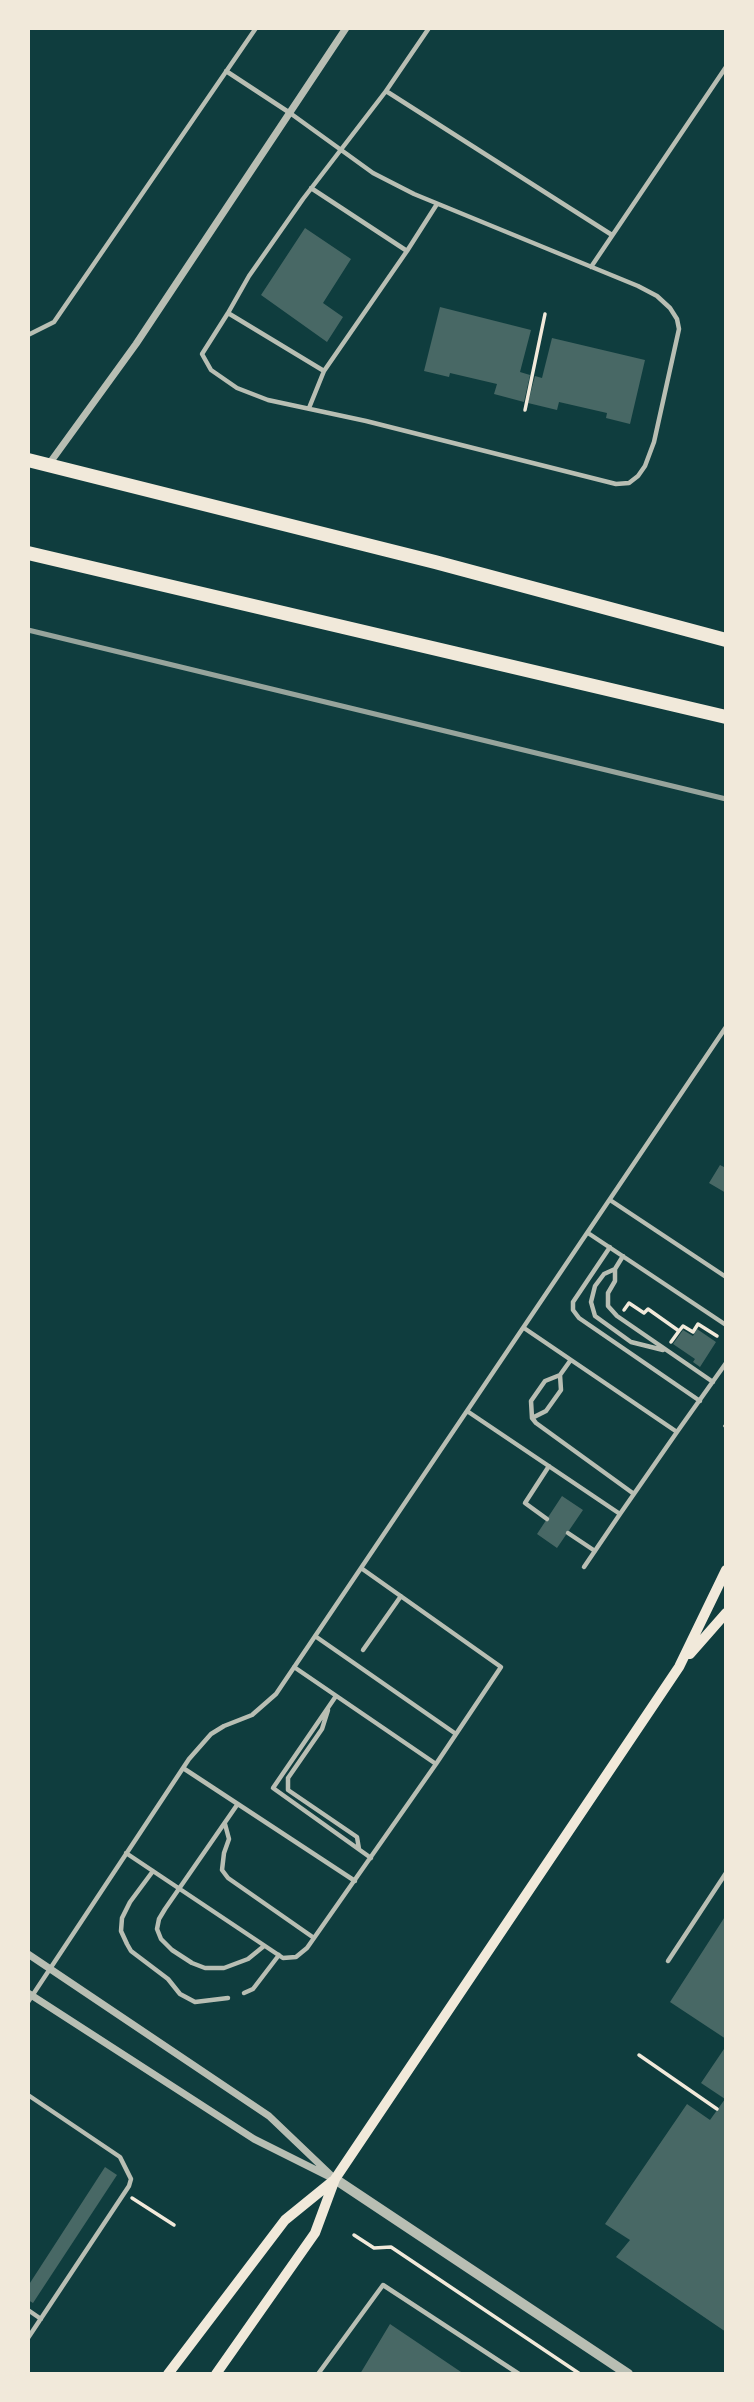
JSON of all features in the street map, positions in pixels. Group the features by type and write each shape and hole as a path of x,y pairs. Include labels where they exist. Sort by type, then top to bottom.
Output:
{"highway":[{"path":"28,460 436,562 726,640"},
{"path":"28,553 726,717"}],"main road":[{"path":"679,1667 726,1570"},
{"path":"216,2374 314,2233 335,2179 679,1667 726,1613"},
{"path":"168,2374 285,2220 335,2179"}],"street":[{"path":"48,465 136,344 346,28"},
{"path":"28,1954 269,2116 335,2179"},
{"path":"29,1997 254,2139 335,2179 611,2370 628,2374"}],"lane":[{"path":"28,335 54,322 256,28"},
{"path":"226,71 290,113 341,150 373,173 437,204 657,296 670,307 679,329 654,442 645,466 629,483 616,484 268,400 237,388 211,370 202,354 249,276 311,188 341,150 386,91 429,28"},
{"path":"591,267 726,67"},
{"path":"386,91 612,235"},
{"path":"311,188 407,251"},
{"path":"309,408 324,371 437,204"},
{"path":"228,313 324,371"},
{"path":"29,1997 183,1768 211,1734 251,1715 267,1704 294,1667 726,1027"},
{"path":"610,1200 726,1277"},
{"path":"588,1233 726,1325"},
{"path":"610,1247 573,1302 573,1310 579,1318 700,1401"},
{"path":"623,1256 615,1269 615,1281 608,1293 608,1306 617,1316 713,1382"},
{"path":"615,1269 604,1274 595,1286 591,1302 596,1316 631,1342 668,1349"},
{"path":"524,1328 677,1432"},
{"path":"570,1361 560,1375 545,1381 531,1401 532,1418 634,1494"},
{"path":"584,1567 726,1363"},
{"path":"532,1418 546,1411 561,1390 560,1375"},
{"path":"467,1411 620,1514"},
{"path":"547,1518 524,1503 549,1466"},
{"path":"568,1533 596,1551"},
{"path":"126,1853 282,1958 296,1956 307,1948 436,1765 501,1667 361,1568"},
{"path":"363,1650 401,1596"},
{"path":"315,1636 456,1734"},
{"path":"294,1667 436,1765"},
{"path":"336,1696 273,1788 371,1858"},
{"path":"329,1706 322,1729 288,1778 288,1790 357,1837 359,1850"},
{"path":"183,1768 355,1881"},
{"path":"237,1805 159,1919 157,1929 161,1939 172,1950 205,1968 224,1968 248,1959 265,1946"},
{"path":"225,1823 229,1839 222,1870 228,1878 314,1938"},
{"path":"153,1871 130,1902 122,1918 121,1931 131,1951 169,1979 180,1994 195,2002 228,1998"},
{"path":"668,1961 726,1873"},
{"path":"244,1993 253,1989 279,1955"},
{"path":"28,2095 120,2157 131,2179 28,2339"},
{"path":"318,2374 383,2285 519,2374"},
{"path":"28,2310 41,2319"}],"path":[{"path":"525,410 545,314"},
{"path":"632,1318 624,1311 629,1303 644,1313 648,1309 679,1331"},
{"path":"668,1349 683,1326 692,1332 698,1324 717,1336"},
{"path":"639,2055 717,2109"},
{"path":"124,2192 173,2225"},
{"path":"354,2235 374,2248 391,2247 580,2374"}],"building":[{"path":"305,228 351,259 323,303 343,317 327,342 261,295"},
{"path":"440,307 531,330 520,372 530,375 524,402 494,394 497,384 450,373 449,377 424,371"},
{"path":"552,338 645,360 630,424 606,418 607,413 559,402 557,410 528,403 535,376 542,378"},
{"path":"720,1165 726,1168 726,1193 709,1183"},
{"path":"697,1329 716,1342 700,1367 693,1362 695,1359 673,1344 683,1330 693,1336"},
{"path":"562,1496 583,1510 557,1548 537,1534"},
{"path":"726,1915 726,2039 670,2002"},
{"path":"726,2046 726,2332 616,2257 630,2240 605,2224 687,2104 710,2120 725,2099 701,2083"},
{"path":"105,2167 117,2175 33,2303 28,2300 28,2286"},
{"path":"390,2324 464,2374 360,2374"}],"railway":[{"path":"28,630 726,799"}]}
